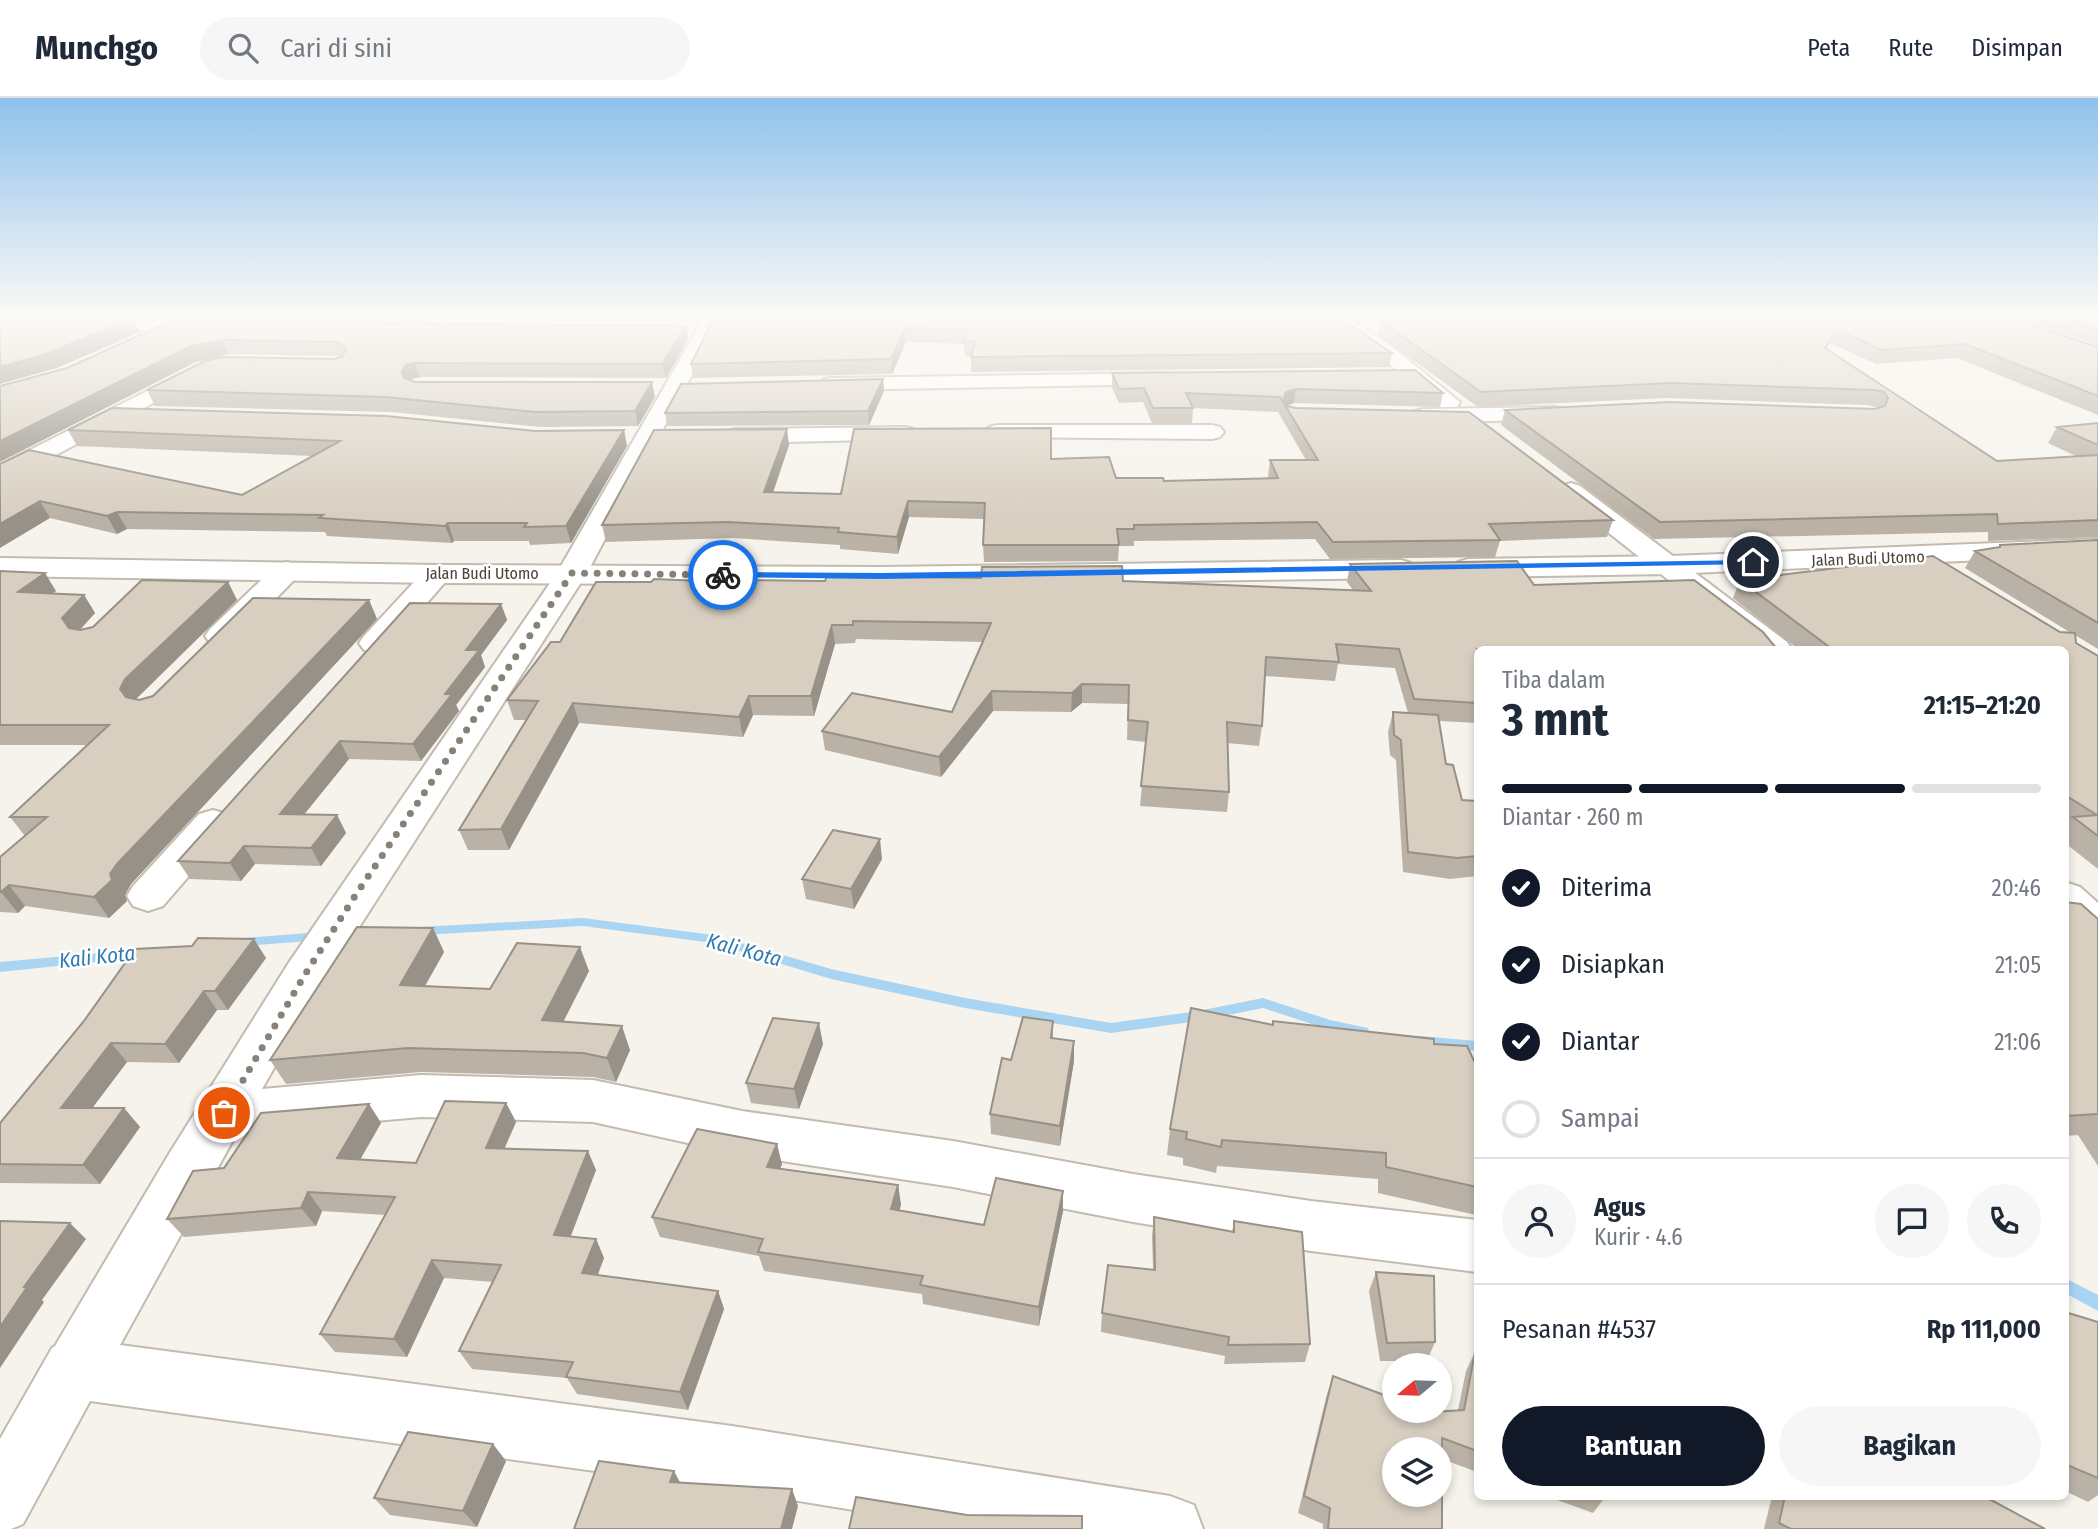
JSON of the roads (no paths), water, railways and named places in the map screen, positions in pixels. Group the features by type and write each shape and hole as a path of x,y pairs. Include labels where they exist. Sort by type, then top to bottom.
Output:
{"street":[{"path":"0,475 178,383"},
{"path":"0,1501 73,1369 304,976 572,573 677,383"},
{"path":"814,384 905,383"},
{"path":"1424,383 1502,440"},
{"path":"118,414 159,414"},
{"path":"1404,415 1470,417 1575,414"},
{"path":"981,433 1212,432"},
{"path":"716,437 926,433"},
{"path":"0,446 52,448"},
{"path":"1555,479 1772,646"},
{"name":"Jalan Budi Utomo","path":"1,568 881,576 1670,565 2098,547"},
{"path":"1919,556 1955,578"},
{"path":"132,598 161,570"},
{"path":"199,659 286,572"},
{"path":"353,667 437,574"},
{"path":"148,895 232,802"},
{"path":"2069,901 2098,927"},
{"path":"224,1113 421,1096 593,1101 742,1133 953,1164 1133,1198 1311,1226 1474,1246"},
{"path":"73,1369 732,1458 1170,1529"}],"waterway":[{"name":"Kali Kota","path":"421,931 583,922 713,939 831,974 965,1003 1111,1028 1198,1016 1263,1003 1330,1025 1363,1032"},
{"name":"Kali Kota","path":"243,942 321,936"},
{"name":"Kali Kota","path":"0,967 143,953"},
{"name":"Kali Kota","path":"1420,1041 1474,1046"},
{"name":"Kali Kota","path":"2069,1287 2098,1303"}]}
